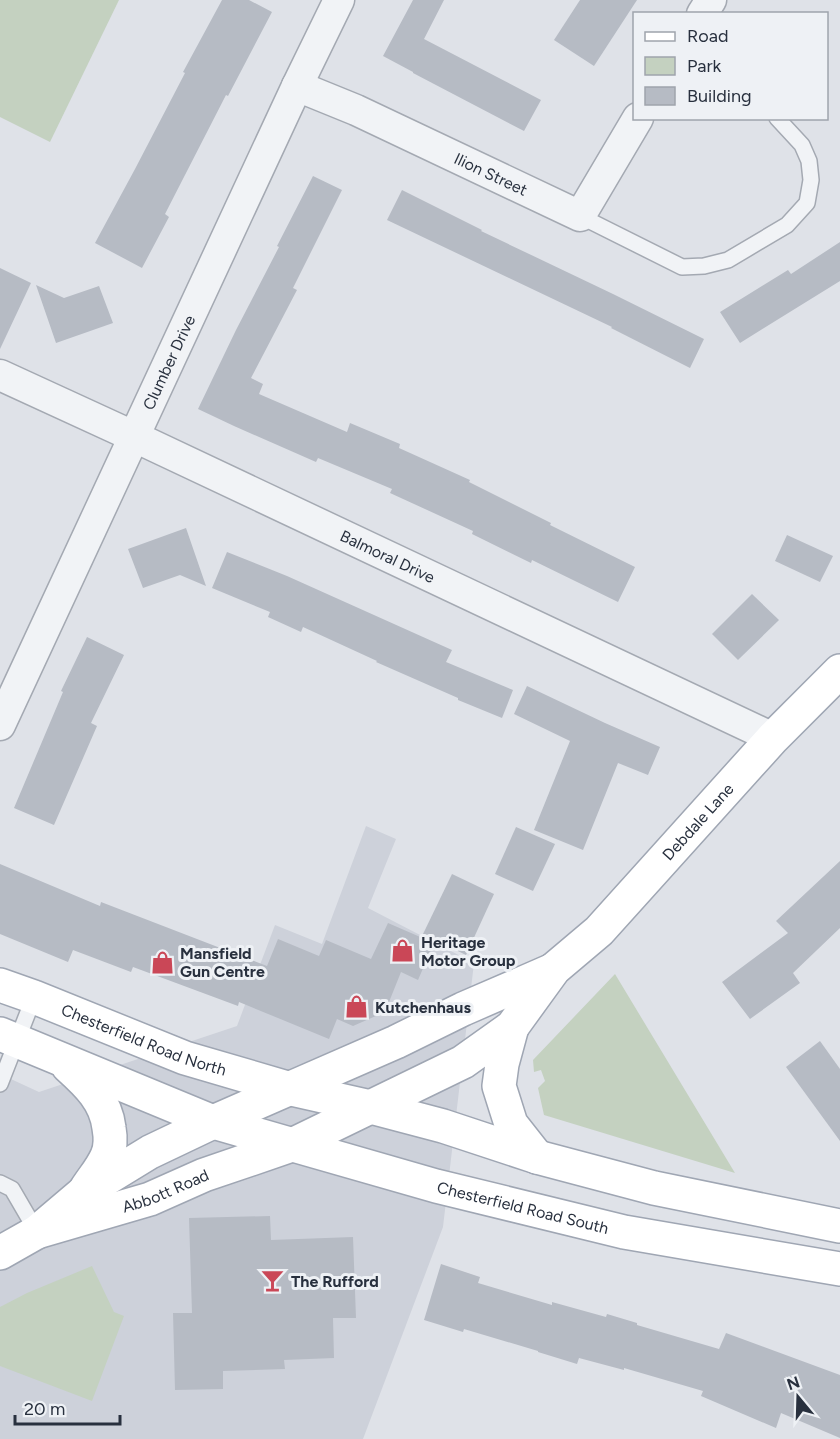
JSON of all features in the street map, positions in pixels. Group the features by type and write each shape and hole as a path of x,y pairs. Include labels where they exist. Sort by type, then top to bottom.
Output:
{"main road":[{"name":"Debdale Lane","path":"372,1107 463,1062 512,1027 555,969 599,931 773,738 840,671"},
{"name":"Debdale Lane","path":"291,1089 555,969"},
{"name":"Chesterfield Road North","path":"0,985 185,1058 291,1089"},
{"path":"512,1027 502,1064 499,1086 511,1124 537,1157"},
{"path":"8,1037 213,1122"},
{"path":"58,1057 86,1083 105,1108 109,1125 111,1143 107,1158 83,1193"},
{"path":"291,1089 443,1126 537,1157 654,1188 840,1226"},
{"name":"Abbott Road","path":"0,1252 37,1232 83,1193 141,1158 213,1122 291,1089"},
{"name":"Abbott Road","path":"37,1232 150,1199 204,1176 292,1144 372,1107"},
{"name":"Chesterfield Road South","path":"213,1122 436,1186 624,1232 840,1269"}],"street":[{"name":"Clumber Drive","path":"0,725 339,0"},
{"name":"Ilion Street","path":"297,86 356,110 580,216"},
{"path":"580,216 637,120"},
{"name":"Balmoral Drive","path":"0,375 773,738"}],"lane":[{"path":"580,216 682,267 704,266 728,260 787,225 807,203 811,180 809,160 802,145 779,120"},
{"path":"0,1084 8,1037 34,997"},
{"path":"0,1183 12,1189 37,1232"}],"shaded area":[{"path":"366,826 396,839 368,908 474,963 443,1227 363,1439 0,1439 0,1074 39,1092 237,1026 275,925 322,944"}],"green space":[{"path":"0,0 119,0 50,142 0,117"},
{"path":"615,974 735,1173 544,1115 538,1088 545,1081 541,1070 534,1072 533,1060"},
{"path":"92,1266 114,1312 124,1316 92,1401 0,1366 0,1307"}],"building":[{"path":"222,0 249,0 272,12 165,214 169,217 142,268 95,243"},
{"path":"413,0 444,0 424,39 541,100 524,131 383,56"},
{"path":"580,0 637,0 594,66 554,40"},
{"path":"313,176 342,190 293,288 297,290 251,378 263,384 259,394 347,432 350,423 400,444 399,448 470,480 469,482 551,523 550,525 635,567 618,602 532,560 531,563 472,534 473,531 390,493 392,489 318,458 316,462 198,409"},
{"path":"402,190 481,231 704,339 690,368 612,327 387,220"},
{"path":"840,242 840,281 740,343 720,312 788,270 791,274"},
{"path":"0,268 31,283 0,349"},
{"path":"36,285 64,298 99,286 113,323 56,343"},
{"path":"186,528 206,586 180,575 143,588 128,549"},
{"path":"787,535 833,556 820,582 775,561"},
{"path":"227,552 287,576 452,650 446,662 513,690 502,718 458,700 458,698 303,627 301,632 268,617 270,612 212,588"},
{"path":"752,594 779,620 738,660 712,634"},
{"path":"87,637 124,655 91,723 97,726 54,825 14,808 63,692 61,691"},
{"path":"527,686 660,747 648,775 618,763 583,850 534,830 570,741 514,714"},
{"path":"516,827 555,844 533,891 495,874"},
{"path":"840,861 840,928 793,973 800,983 750,1019 722,982 788,933 776,921"},
{"path":"0,864 100,906 101,902 267,966 278,939 319,956 326,940 371,959 388,923 434,943 418,980 401,972 385,1012 353,1026 337,1019 329,1039 239,1002 238,1006 133,967 131,972 73,950 68,962 0,934"},
{"path":"452,874 494,894 466,955 423,934"},
{"path":"820,1041 840,1069 840,1141 786,1067"},
{"name":"The Rufford","path":"270,1216 271,1240 353,1237 356,1318 333,1318 334,1358 284,1360 285,1369 223,1371 223,1389 175,1390 173,1313 192,1313 189,1218"},
{"path":"441,1264 480,1277 478,1283 552,1305 552,1302 606,1317 607,1314 719,1349 726,1333 840,1375 840,1438 781,1413 776,1428 701,1396 703,1391 624,1368 624,1370 579,1358 577,1364 464,1329 463,1332 424,1320"}],"place":[{"name":"Heritage Motor Group","path":"403,951"},
{"name":"Mansfield Gun Centre","path":"162,962"},
{"name":"Kutchenhaus","path":"357,1007"},
{"name":"The Rufford","path":"273,1281"}]}
